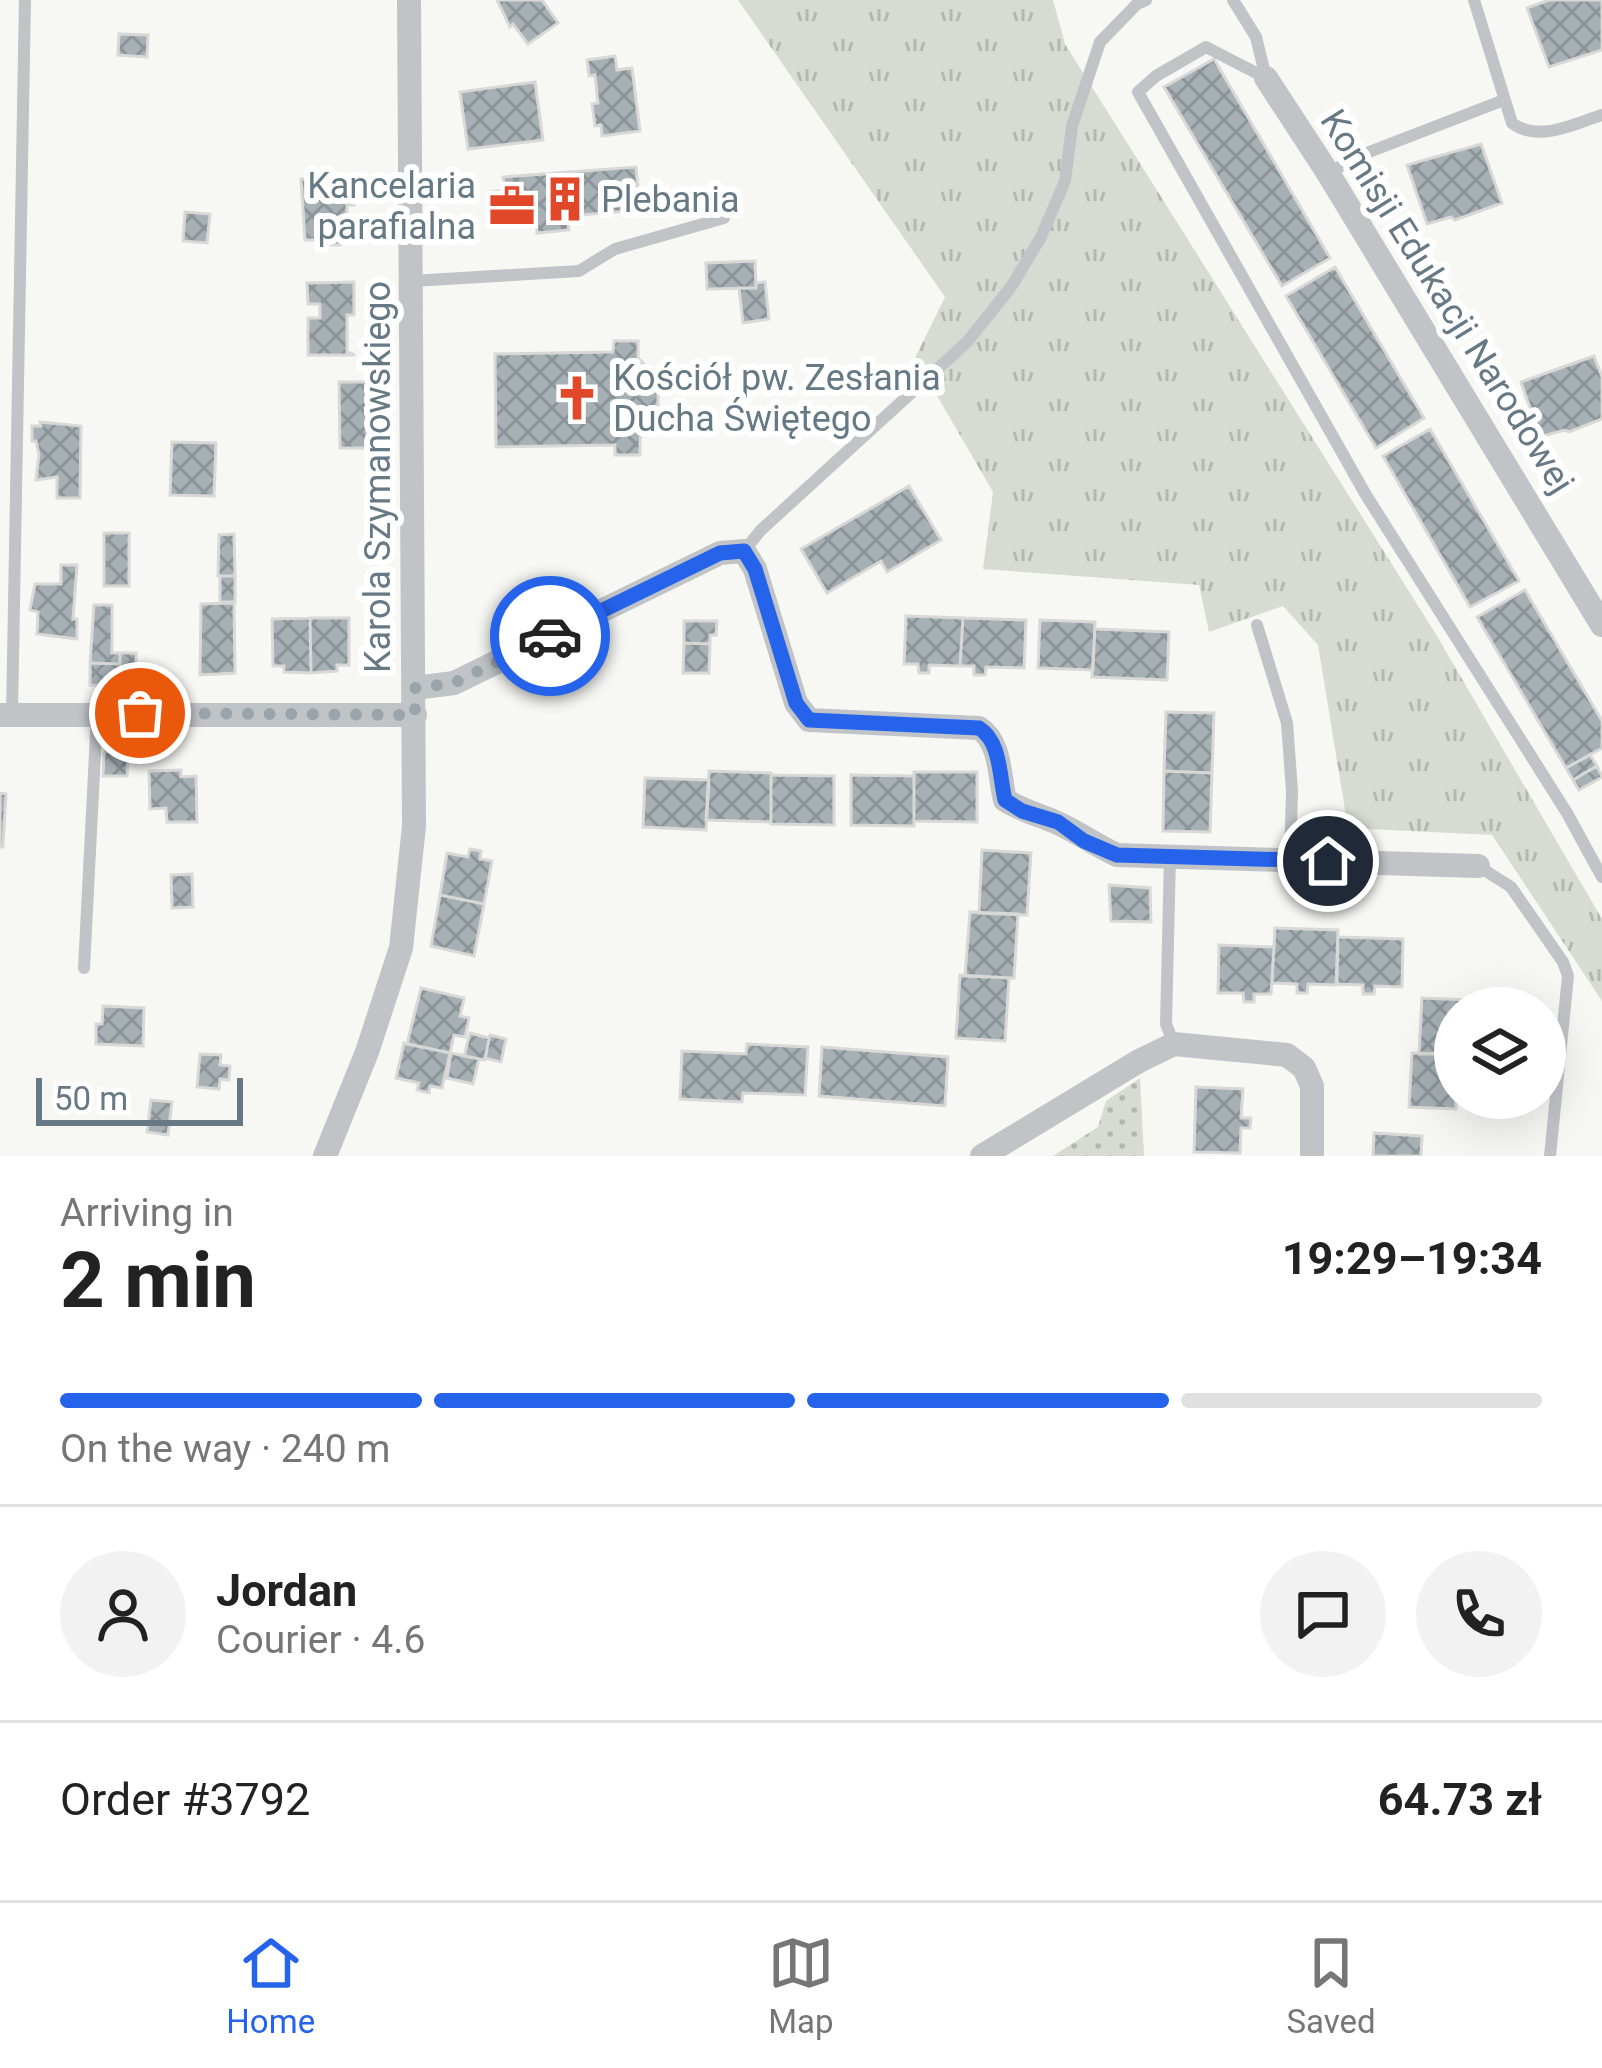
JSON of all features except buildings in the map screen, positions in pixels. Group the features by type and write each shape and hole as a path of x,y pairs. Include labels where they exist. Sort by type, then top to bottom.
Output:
{"street":[{"name":"Karola Szymanowskiego","path":"325,1156 367,1052 401,948 414,826 409,0"},
{"name":"Komisji Edukacji Narodowej","path":"1266,78 1602,625"},
{"path":"415,688 454,683 720,553 744,551 755,569 796,703 809,720 979,728 988,733 995,748 1005,800 1022,811 1058,822 1084,841 1117,855 1478,866"},
{"path":"6,715 415,715"},
{"path":"982,1156 1174,1044 1287,1055 1304,1068 1312,1086 1312,1156"}],"lane":[{"path":"6,715 25,0"},
{"path":"744,551 761,530 967,342 1011,287 1041,237 1065,181 1072,125 1100,42 1146,0"},
{"path":"1233,0 1256,37 1266,78"},
{"path":"1474,0 1512,123 1525,133 1545,132 1602,115"},
{"path":"1266,78 1206,47 1138,92 1366,495 1567,813 1602,877"},
{"path":"1328,173 1364,154 1504,100"},
{"path":"412,280 579,272 615,249 724,218"},
{"path":"1257,625 1287,723 1290,860"},
{"path":"84,968 97,713"},
{"path":"1170,857 1166,1024 1174,1044"},
{"path":"1478,866 1511,887 1568,976 1550,1156"}],"green space":[{"path":"738,0 1053,0 1065,44 1437,636 1602,919 1602,1001 1492,835 1348,828 1318,645 1283,606 1209,632 1199,585 983,569 993,492 915,358 945,297"},
{"path":"1140,1078 1144,1156 1053,1156 1098,1127 1106,1101"}],"way so far":[{"path":"140,713 415,715 415,688 454,683 550,636"}],"place":[{"name":"Plebania","path":"565,199"},
{"name":"Kancelaria parafialna","path":"512,206"},
{"name":"Kościół pw. Zesłania Ducha Świętego","path":"577,398"}],"route":[{"path":"550,636 720,553 744,551 755,569 796,703 809,720 979,728 988,733 995,748 1005,800 1022,811 1058,822 1084,841 1117,855 1328,861"}]}
